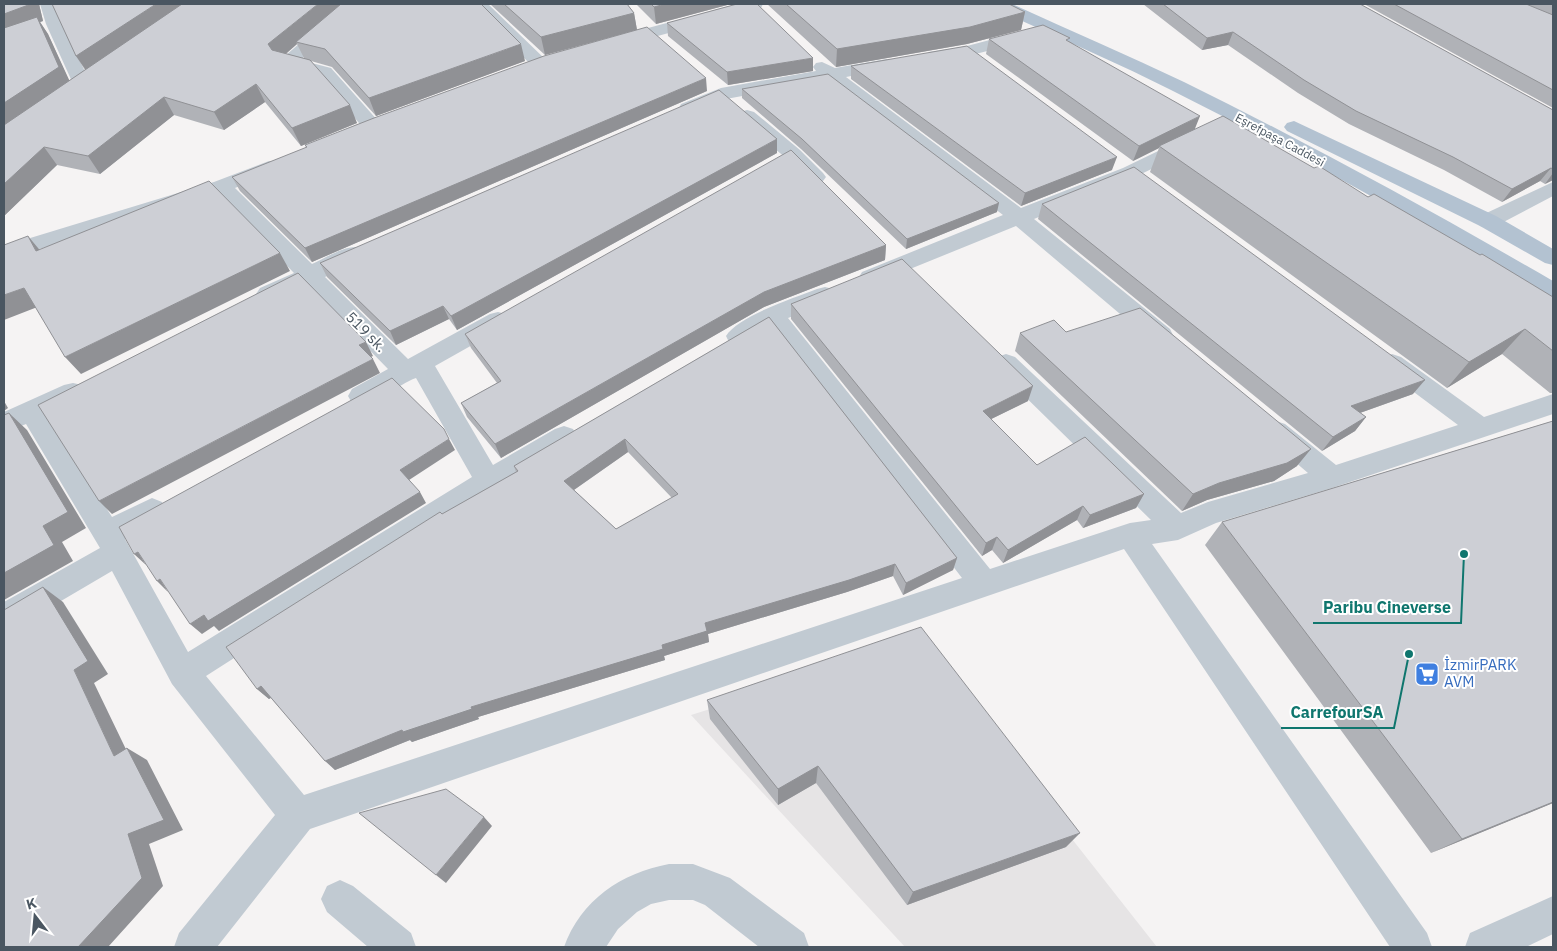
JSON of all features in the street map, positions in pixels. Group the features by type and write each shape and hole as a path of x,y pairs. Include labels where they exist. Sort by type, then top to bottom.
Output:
{"main road":[{"name":"Eşrefpaşa Caddesi","path":"999,4 1123,60 1240,118 1474,244 1553,290"},
{"name":"Eşrefpaşa Caddesi","path":"1037,4 1488,221 1553,258"}],"street":[{"path":"48,4 54,24 83,86"},
{"path":"486,5 550,61 522,70"},
{"path":"596,48 644,25 760,8"},
{"path":"342,16 287,62 325,72 363,129 391,119"},
{"path":"37,31 54,24"},
{"path":"644,25 672,51"},
{"path":"667,118 714,88 830,74 968,51 1053,28"},
{"path":"968,51 991,68"},
{"path":"810,55 830,74 1020,218 1180,351"},
{"path":"67,97 99,75"},
{"path":"714,88 784,159 828,189"},
{"path":"721,346 773,315 1020,218 1130,172 1240,118"},
{"path":"4,253 221,186 283,161"},
{"name":"519 sk.","path":"221,186 406,372"},
{"path":"1488,221 1553,188"},
{"path":"254,301 308,274 370,247"},
{"path":"338,409 518,309"},
{"path":"773,315 985,584"},
{"path":"988,345 1178,528"},
{"path":"1378,353 1482,429"},
{"path":"406,372 422,366 488,481"},
{"path":"4,423 32,412 94,381"},
{"path":"193,947 298,815 1130,535 1178,528 1208,514 1332,477 1553,404"},
{"path":"32,412 112,543 183,673 298,815"},
{"path":"1263,420 1332,477"},
{"path":"183,673 488,481 583,426"},
{"path":"4,618 175,497"},
{"path":"1130,535 1413,947"},
{"path":"583,947 605,916 624,899 645,887 668,882 693,882 717,891 790,947"},
{"path":"340,899 397,947"},
{"path":"1484,947 1553,915"}],"shaded area":[{"path":"926,642 1072,839 1157,947 905,947 691,715"}],"building":[{"path":"4,4 31,4 4,14"},
{"path":"52,4 156,4 76,56"},
{"path":"182,4 318,4 268,44 272,50 310,60 350,105 292,128 256,84 214,112 164,97 88,156 44,147 4,184 4,125"},
{"path":"341,4 481,4 521,44 369,98 325,49 296,42"},
{"path":"504,4 627,4 634,13 541,37"},
{"path":"651,4 665,4 654,7"},
{"path":"737,4 757,4 813,58 727,72 667,23"},
{"path":"786,4 1009,4 1025,12 970,27 837,49"},
{"path":"1163,4 1360,4 1553,110 1553,169 1551,168 1512,189 1453,157 1356,111 1304,80 1233,32 1207,38"},
{"path":"1394,4 1526,4 1553,15 1553,90"},
{"path":"37,17 59,67 4,103 4,28"},
{"path":"1043,25 1070,38 1066,40 1200,116 1139,146 989,39"},
{"path":"647,27 706,78 305,248 232,177 307,147 305,145 374,118 544,56"},
{"path":"967,46 1117,157 1025,193 851,66"},
{"path":"828,74 999,203 907,239 802,139 742,89"},
{"path":"719,90 777,139 451,316 443,306 390,331 320,263"},
{"path":"1223,116 1314,168 1319,166 1368,197 1374,194 1480,255 1482,254 1553,297 1553,351 1525,329 1469,362 1159,146"},
{"path":"791,150 886,245 764,292 495,444 461,403 501,381 465,334"},
{"path":"1134,167 1425,380 1351,406 1366,417 1333,437 1042,204"},
{"path":"209,181 280,253 65,357 24,288 4,295 4,245 28,236 36,251"},
{"path":"902,259 1033,386 983,411 1037,465 1085,437 1144,494 1090,515 1083,506 1008,550 997,537 986,543 791,304"},
{"path":"298,273 366,342 359,345 373,359 99,501 38,405"},
{"path":"1140,308 1311,449 1287,463 1219,483 1193,494 1020,333 1054,320 1066,332"},
{"path":"769,317 957,558 906,583 895,564 849,580 705,623 707,631 662,645 663,649 471,707 472,709 403,732 402,730 325,761 261,686 257,689 226,647 440,512 442,514 518,471 514,466","holes":["625,439 678,494 616,529 564,481"]},
{"path":"392,378 444,429 449,439 400,470 420,492 208,621 204,615 190,624 160,579 157,581 138,552 134,554 119,527"},
{"path":"9,413 68,512 43,526 54,545 4,573 4,415"},
{"name":"İzmirPARK AVM","path":"1553,421 1553,802 1462,839 1222,522"},
{"path":"43,587 88,661 74,670 114,756 127,748 164,820 128,834 142,878 78,947 4,947 4,610"},
{"path":"921,627 1080,833 913,892 818,766 778,789 707,700"},
{"path":"446,789 484,817 436,875 359,813"}],"place":[{"name":"Paribu Cineverse","path":"1464,554"},
{"name":"CarrefourSA","path":"1409,654"},
{"name":"İzmirPARK AVM","path":"1427,674"}]}
